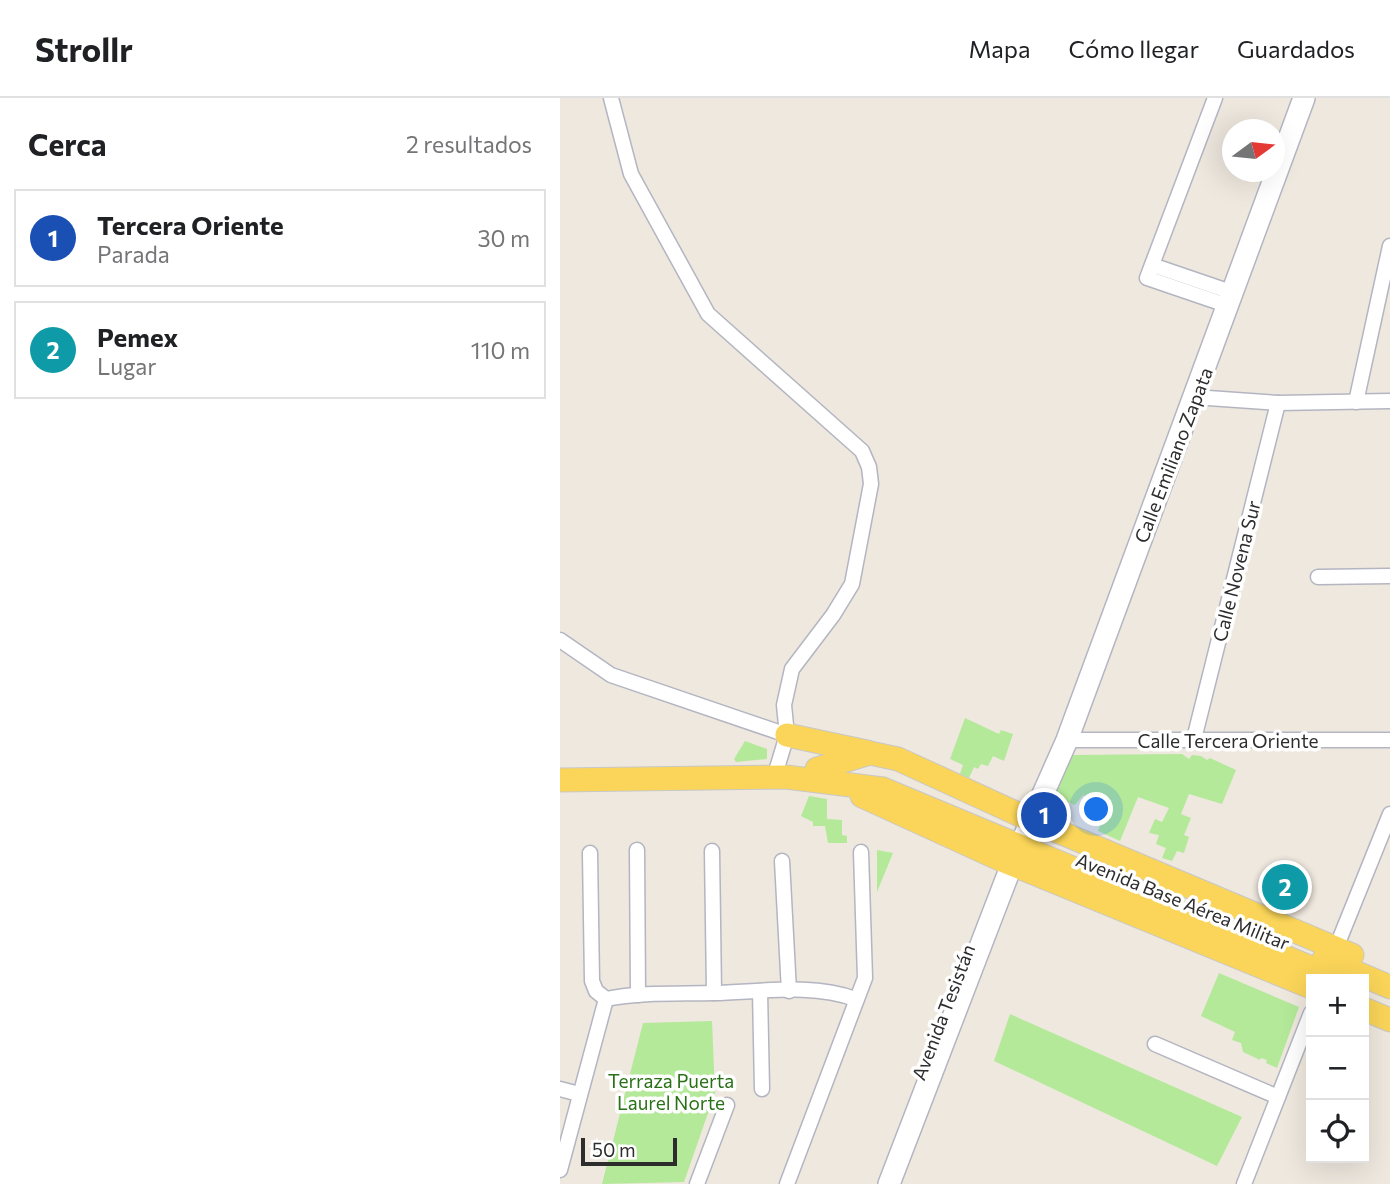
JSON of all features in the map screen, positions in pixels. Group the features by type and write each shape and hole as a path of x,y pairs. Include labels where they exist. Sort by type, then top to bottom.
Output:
{"main road":[{"path":"787,735 870,753"},
{"name":"Avenida Base Aérea Militar","path":"825,776 870,753 898,759 1020,836 1306,984"},
{"name":"Avenida Base Aérea Militar","path":"560,780 825,776 883,789 1336,948 1390,971"},
{"name":"Avenida Base Aérea Militar","path":"1020,836 1327,974"},
{"name":"Avenida Base Aérea Militar","path":"1020,836 1390,987"},
{"path":"1369,992 1390,1001"},
{"path":"1369,1011 1390,1020"}],"street":[{"path":"611,98 631,174 708,314 862,451 869,467 871,484 852,584 833,615 792,669 784,705 787,735 780,777"},
{"path":"1215,98 1149,271 1232,299"},
{"name":"Calle Emiliano Zapata","path":"1020,836 1067,740 1304,98"},
{"path":"1356,402 1390,246"},
{"path":"1194,397 1278,403 1390,401"},
{"name":"Calle Novena Sur","path":"1194,739 1278,403"},
{"path":"1318,576 1390,576"},
{"path":"560,640 611,675 787,735"},
{"name":"Calle Tercera Oriente","path":"1067,740 1390,740"},
{"path":"1336,948 1390,814"},
{"name":"Avenida Tesistán","path":"877,1184 1020,836"},
{"name":"Avenida Tesistán","path":"889,1184 1020,836"},
{"path":"637,850 638,995"},
{"path":"712,851 714,993"},
{"path":"787,1184 864,978 861,852"},
{"path":"590,853 592,981 596,992 606,999 638,995 789,991 834,993 855,999"},
{"path":"782,861 789,991"},
{"path":"760,991 762,1089"},
{"path":"560,1170 606,999"},
{"path":"1244,1184 1306,1026"},
{"path":"1155,1044 1278,1097"},
{"path":"560,1089 579,1094"},
{"path":"697,1184 727,1105"},
{"path":"560,1107 575,1111"}],"green space":[{"path":"965,718 999,734 1001,730 1013,734 1004,761 993,756 988,766 981,764 978,769 974,767 969,778 960,774 963,765 950,759"},
{"path":"745,741 767,749 767,759 736,762 734,759"},
{"path":"1182,754 1189,759 1192,755 1207,760 1210,758 1236,770 1222,804 1189,794 1181,814 1191,818 1184,835 1189,837 1184,853 1177,851 1172,861 1162,858 1166,848 1156,844 1159,835 1149,833 1155,819 1162,822 1169,808 1138,797 1120,841 1098,831 1107,804 1083,795 1075,805 1054,796 1070,755"},
{"path":"809,796 827,799 827,819 842,820 842,835 847,836 847,843 828,843 825,826 813,826 813,822 801,816"},
{"path":"877,850 893,853 877,892"},
{"path":"1219,973 1299,1007 1277,1068 1266,1063 1267,1060 1260,1060 1243,1052 1241,1043 1232,1040 1235,1032 1201,1016"},
{"path":"1010,1014 1242,1117 1217,1166 994,1061"},
{"name":"Terraza Puerta Laurel Norte","path":"712,1021 715,1093 684,1182 602,1184 643,1023"}],"place":[{"name":"Tercera Oriente","path":"1044,815"},
{"name":"Pemex","path":"1285,887"}]}
